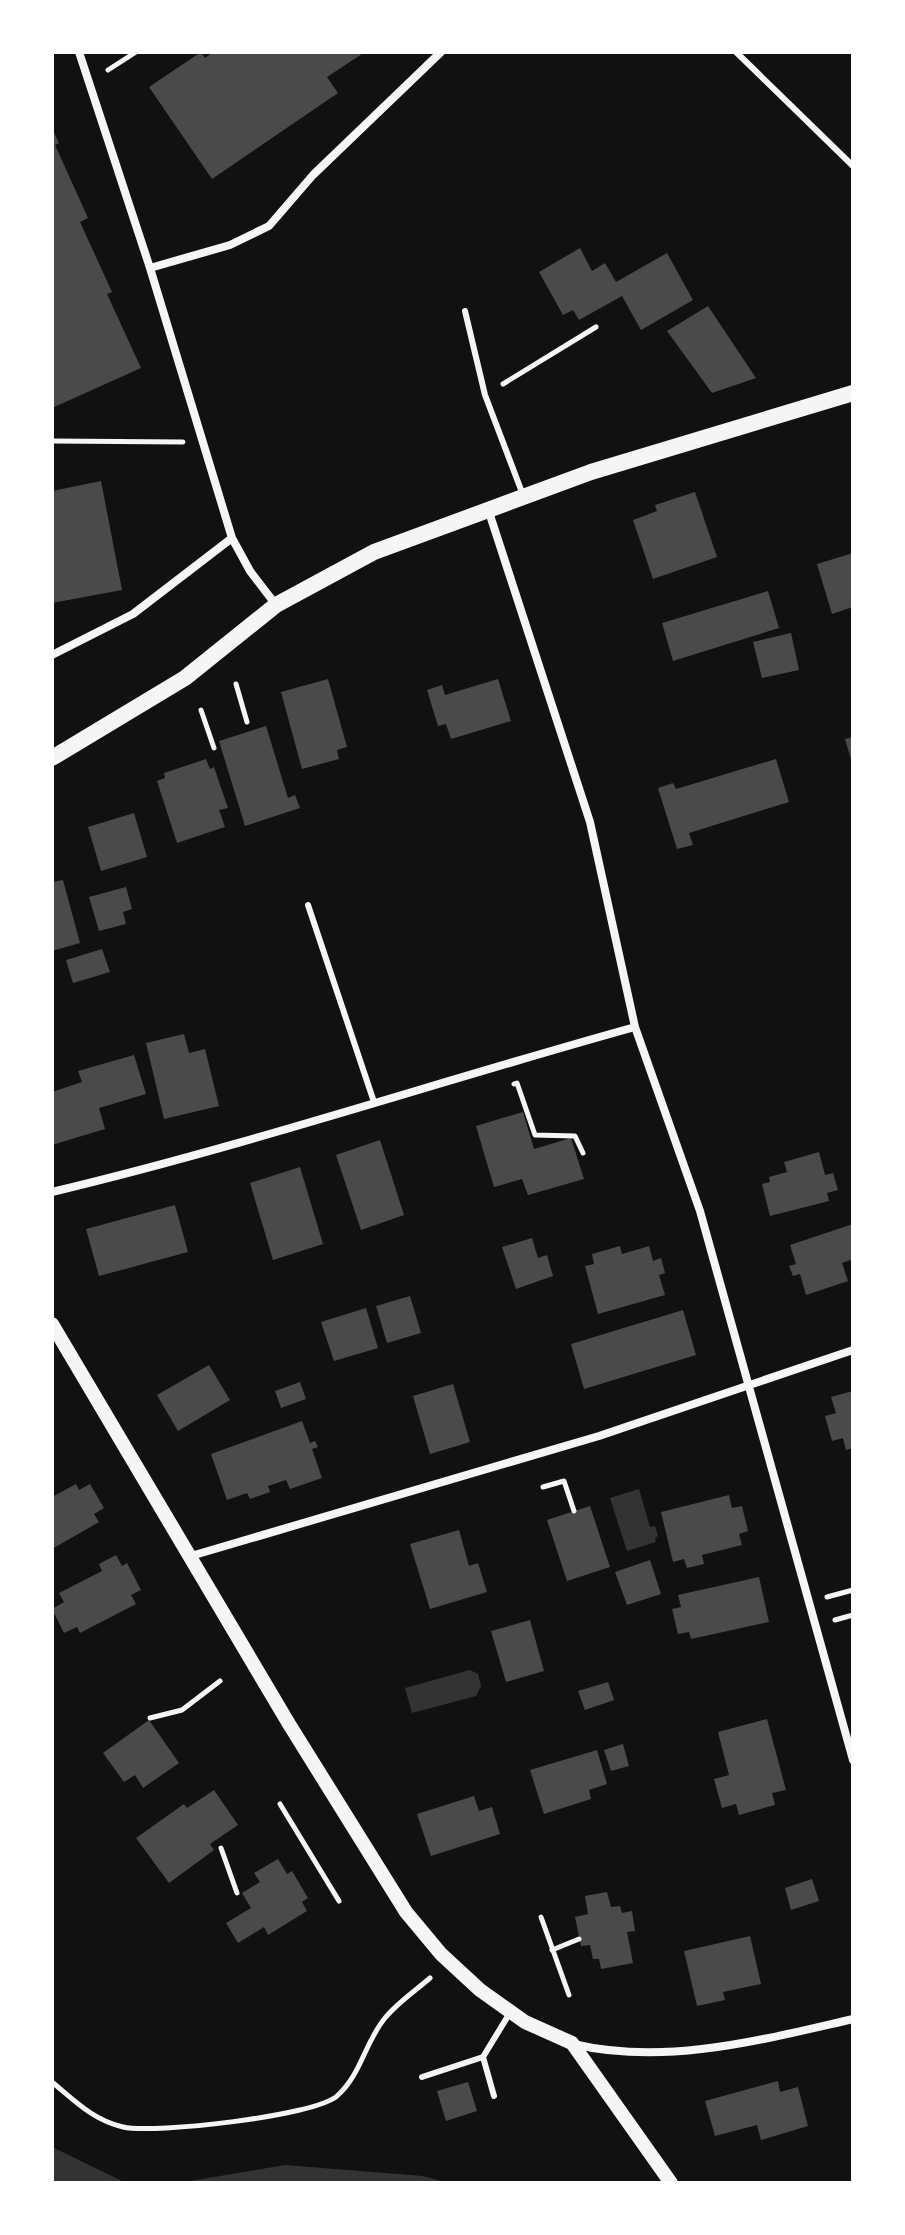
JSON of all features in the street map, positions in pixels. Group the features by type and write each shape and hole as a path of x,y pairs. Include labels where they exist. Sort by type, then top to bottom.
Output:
{"main road":[{"path":"52,758 185,678 276,605 374,552 523,495 853,393"}],"street":[{"path":"79,52 150,268 232,538 250,571 276,605"},
{"path":"150,268 230,245 269,226 313,175 441,52"},
{"path":"488,508 590,822 635,1027 700,1211 853,1760"},
{"path":"52,655 133,614 232,538"},
{"path":"52,1192 217,1151 635,1027"},
{"path":"52,1324 289,1724 406,1912 448,1961 511,2011 572,2043 616,2052 676,2053 853,2019"},
{"path":"191,1556 599,1436 853,1350"},
{"path":"572,2043 671,2183"}],"lane":[{"path":"736,52 853,166"},
{"path":"465,311 485,395 523,495"},
{"path":"308,905 374,1102"},
{"path":"422,2077 483,2057 511,2011"},
{"path":"483,2057 494,2096"}],"path":[{"path":"88,76 114,69 136,52"},
{"path":"485,395 596,327"},
{"path":"52,441 202,442"},
{"path":"236,684 247,722"},
{"path":"201,710 214,748"},
{"path":"505,1087 517,1083 535,1135 575,1136 583,1153"},
{"path":"543,1487 564,1481 574,1511"},
{"path":"150,1718 182,1710 220,1681"},
{"path":"280,1804 339,1901"},
{"path":"221,1848 237,1893"},
{"path":"541,1917 569,1995"},
{"path":"552,1950 579,1939"},
{"path":"52,2082 93,2117 126,2127 202,2124 300,2111 335,2099 351,2081 384,2019 448,1961"}],"shaded area":[{"path":"639,1489 650,1527 655,1526 658,1536 656,1542 627,1551 610,1498"},
{"path":"470,1670 478,1674 481,1686 476,1696 412,1713 405,1688"},
{"path":"52,2147 126,2183 52,2183"},
{"path":"285,2165 423,2176 448,2183 178,2183"}],"building":[{"path":"201,52 205,58 213,52 365,52 327,77 338,93 212,179 149,87"},
{"path":"52,128 59,143 55,145 88,218 80,222 112,292 107,294 141,368 52,408"},
{"path":"580,248 592,271 605,263 616,282 667,253 693,300 641,330 622,296 579,320 573,310 563,315 539,272"},
{"path":"708,306 756,378 712,393 667,331"},
{"path":"101,481 122,590 52,603 52,491"},
{"path":"695,492 717,557 653,579 633,520 657,511 655,505"},
{"path":"853,553 853,607 832,614 817,564"},
{"path":"768,591 779,628 673,661 662,623"},
{"path":"791,633 799,670 762,678 753,642"},
{"path":"328,679 347,747 337,750 339,759 302,769 281,692"},
{"path":"498,679 511,721 451,739 446,724 438,726 427,690 442,685 445,695"},
{"path":"266,726 288,798 295,795 300,808 245,826 219,741"},
{"path":"853,737 853,763 852,763 845,739"},
{"path":"206,759 210,769 214,767 228,808 219,810 225,827 177,843 157,781 165,778 164,773"},
{"path":"776,759 789,802 689,833 693,845 677,849 658,788 673,783 676,789"},
{"path":"134,813 147,857 101,871 88,827"},
{"path":"63,880 80,943 52,951 52,882"},
{"path":"126,887 132,909 123,912 126,924 99,931 89,897"},
{"path":"102,949 110,972 73,983 66,960"},
{"path":"184,1034 189,1053 205,1049 219,1106 164,1119 146,1043"},
{"path":"134,1055 146,1094 99,1108 105,1129 52,1145 52,1092 82,1082 78,1071"},
{"path":"523,1112 534,1149 571,1138 584,1179 528,1195 522,1179 494,1187 476,1126"},
{"path":"380,1140 404,1215 361,1230 336,1155"},
{"path":"819,1152 825,1175 833,1173 838,1190 827,1193 829,1201 770,1216 762,1184 770,1182 769,1177 787,1172 784,1162"},
{"path":"300,1167 323,1244 273,1260 250,1183"},
{"path":"175,1205 188,1252 99,1276 86,1229"},
{"path":"853,1224 853,1259 842,1263 848,1281 806,1295 800,1274 793,1276 789,1266 796,1264 790,1245"},
{"path":"532,1238 538,1258 547,1255 553,1276 516,1289 502,1247"},
{"path":"620,1246 622,1254 649,1246 653,1261 661,1258 665,1273 659,1275 665,1295 598,1314 585,1266 594,1264 592,1254"},
{"path":"410,1296 421,1333 387,1343 376,1306"},
{"path":"366,1308 378,1348 334,1361 321,1322"},
{"path":"683,1310 696,1355 584,1389 571,1344"},
{"path":"209,1365 230,1400 178,1431 157,1395"},
{"path":"300,1382 306,1399 281,1408 275,1391"},
{"path":"453,1384 470,1442 430,1454 413,1396"},
{"path":"853,1391 853,1448 846,1450 843,1438 832,1441 825,1416 836,1413 831,1397"},
{"path":"302,1421 310,1443 315,1441 318,1447 312,1449 322,1478 290,1489 286,1480 268,1486 270,1492 250,1499 247,1493 227,1500 211,1454"},
{"path":"76,1484 79,1490 90,1484 104,1508 94,1514 99,1522 52,1549 52,1497"},
{"path":"729,1495 732,1508 742,1506 748,1531 739,1534 742,1545 702,1555 704,1564 687,1568 684,1559 673,1562 661,1512"},
{"path":"590,1506 610,1567 567,1581 547,1520"},
{"path":"459,1530 469,1566 478,1563 487,1592 430,1609 410,1544"},
{"path":"116,1555 122,1566 127,1563 141,1590 131,1595 136,1604 80,1633 77,1627 64,1633 52,1609 64,1602 59,1593 102,1571 99,1564"},
{"path":"650,1560 661,1594 627,1605 615,1572"},
{"path":"759,1577 769,1622 691,1639 689,1632 678,1634 672,1609 681,1607 678,1595"},
{"path":"530,1620 544,1671 506,1682 491,1631"},
{"path":"608,1682 614,1700 585,1710 578,1691"},
{"path":"767,1719 786,1790 772,1793 775,1805 739,1815 736,1804 722,1808 714,1779 729,1775 718,1732"},
{"path":"149,1720 179,1763 143,1788 135,1775 124,1782 103,1753"},
{"path":"623,1744 629,1766 611,1771 604,1750"},
{"path":"597,1750 607,1784 589,1790 591,1799 544,1814 530,1770"},
{"path":"214,1790 238,1825 210,1844 214,1850 169,1883 136,1838 184,1804 187,1808"},
{"path":"474,1796 479,1811 492,1807 500,1834 431,1856 417,1814"},
{"path":"278,1859 287,1874 292,1871 308,1898 302,1902 307,1911 268,1935 264,1927 238,1943 226,1923 251,1908 242,1893 260,1882 254,1873"},
{"path":"812,1879 819,1901 791,1910 785,1888"},
{"path":"607,1892 611,1907 620,1906 622,1913 632,1911 635,1931 627,1932 633,1963 601,1969 599,1959 593,1959 590,1945 581,1946 575,1917 588,1914 585,1896"},
{"path":"750,1936 761,1984 723,1992 725,2000 697,2006 684,1951"},
{"path":"778,2081 780,2092 798,2087 808,2126 761,2140 757,2125 715,2136 705,2101"},
{"path":"468,2082 477,2111 446,2121 437,2091"}]}
